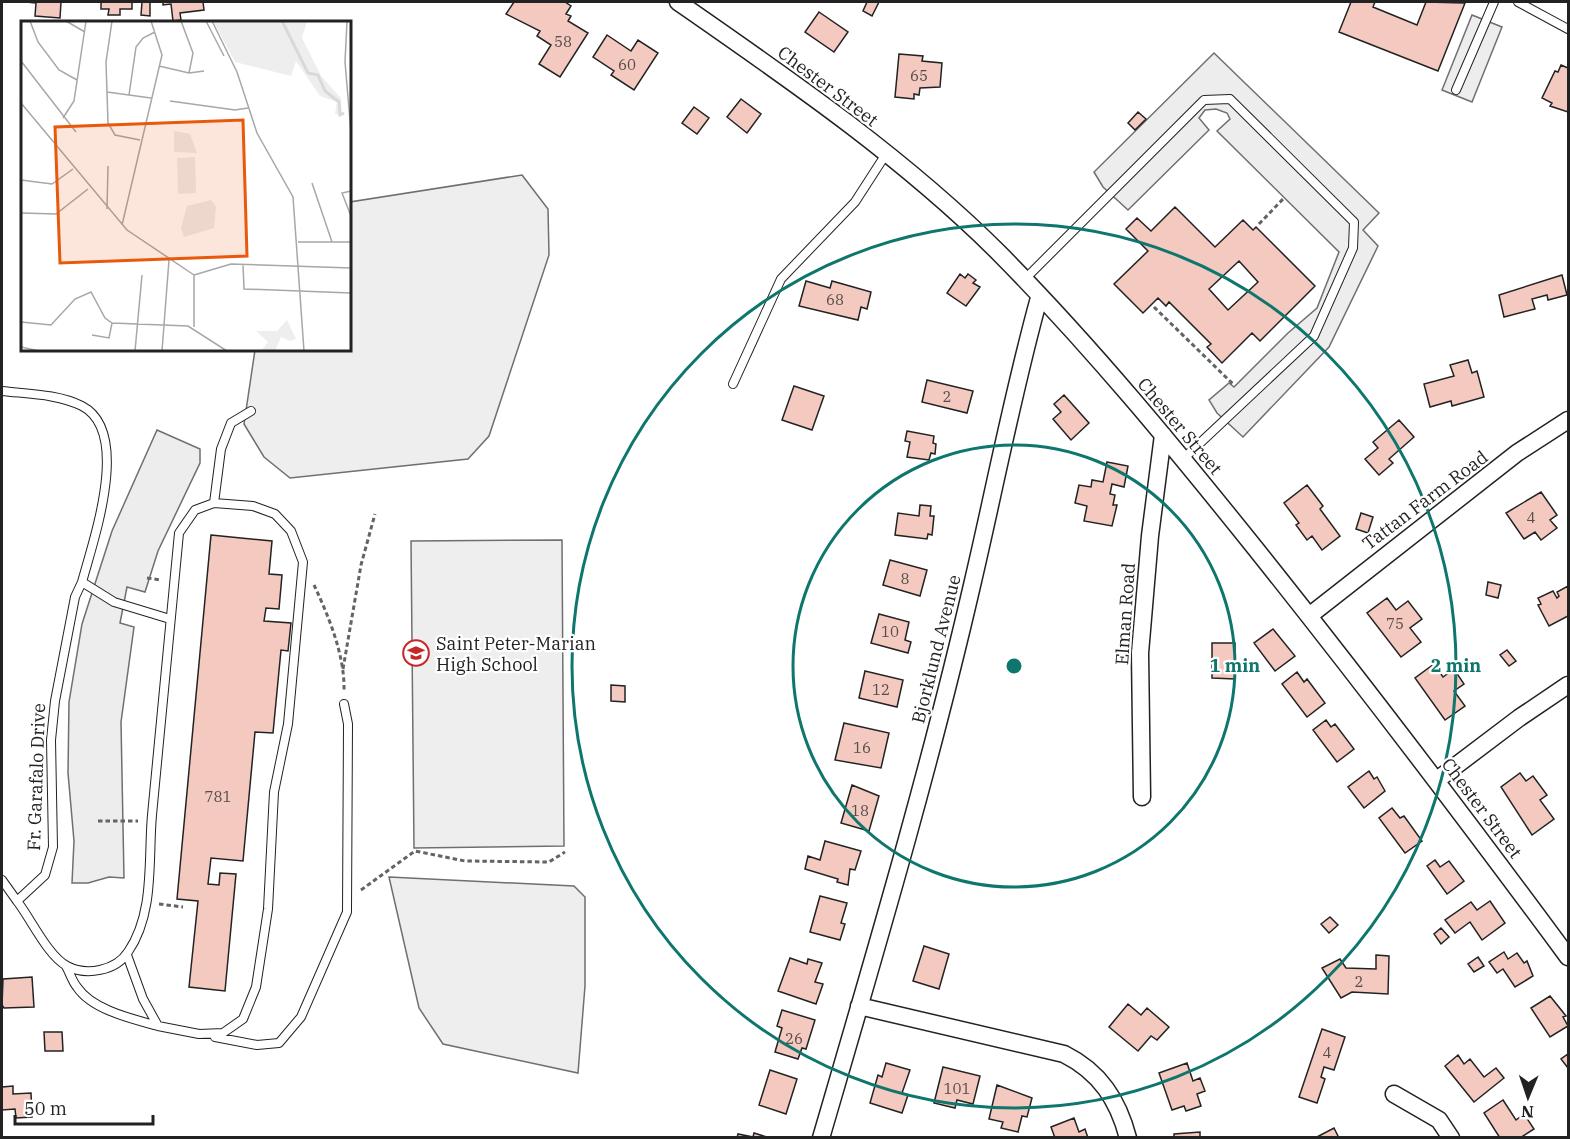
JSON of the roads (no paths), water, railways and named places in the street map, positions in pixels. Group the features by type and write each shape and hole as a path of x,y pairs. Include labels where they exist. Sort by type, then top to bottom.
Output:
{"street":[{"name":"Chester Street","path":"678,2 886,154 999,254 1084,345 1183,459 1309,616 1437,780 1569,957"},
{"name":"Bjorklund Avenue","path":"821,1137 930,754 973,582 1010,411 1039,298"},
{"name":"Tattan Farm Road","path":"1309,616 1517,453 1569,420"},
{"name":"Elman Road","path":"1142,797 1140,653 1150,536 1163,435"},
{"path":"1437,780 1519,718 1569,685"},
{"path":"859,1006 1070,1057 1092,1071 1113,1097 1128,1137"},
{"path":"1394,1094 1439,1120 1451,1137"}],"lane":[{"path":"1456,90 1494,2"},
{"path":"1518,2 1567,26"},
{"path":"1023,281 1204,100 1230,99 1354,222 1353,248 1314,336 1183,459"},
{"path":"733,384 781,279 855,202 886,154"},
{"name":"Fr. Garafalo Drive","path":"2,391 61,398 84,407 100,424 107,444 108,473 82,582 75,597 55,701 51,740 53,847 45,875 17,901"},
{"path":"214,503 224,440 231,423 250,411"},
{"path":"66,966 89,972 117,964 127,955 141,925 147,898 152,815 179,533 195,510 214,503 253,506 274,514 291,531 303,562 288,724 274,792 268,909 256,987 243,1019 223,1033 199,1034"},
{"path":"82,582 114,602 171,619"},
{"path":"2,880 50,949 66,966 78,989 96,1003 131,1018 158,1026 257,1045 279,1043 301,1017 347,912 348,723 344,704"},
{"path":"127,955 143,999 158,1026"}],"place":[{"name":"Saint Peter-Marian High School","path":"416,653"}]}
